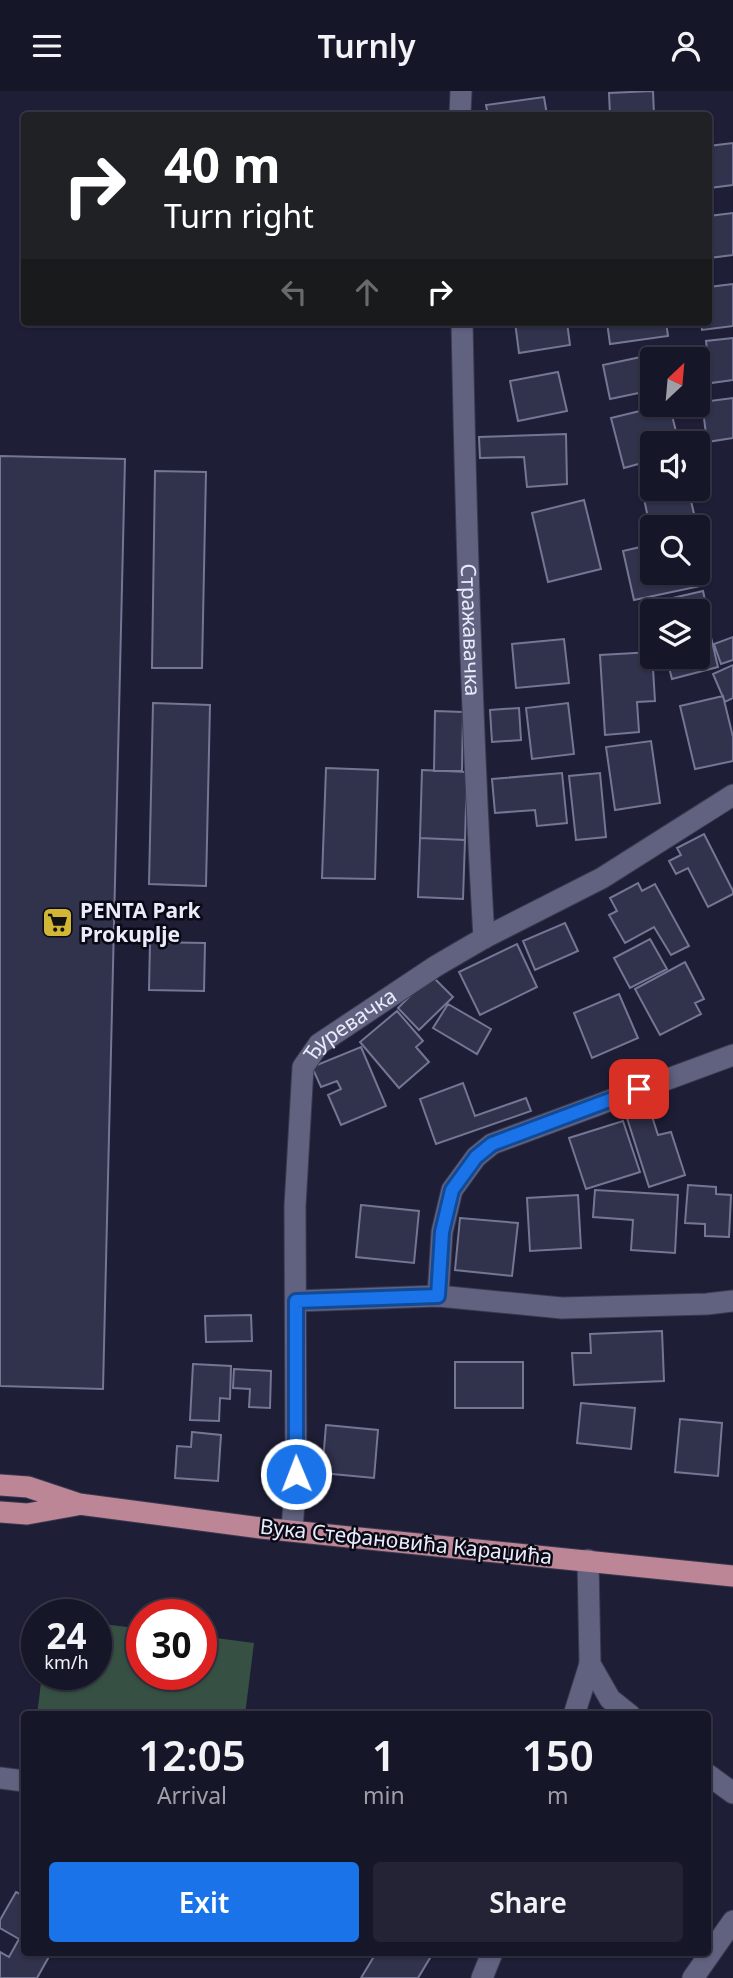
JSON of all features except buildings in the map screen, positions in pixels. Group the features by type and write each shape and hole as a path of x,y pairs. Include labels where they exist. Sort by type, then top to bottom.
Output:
{"main road":[{"name":"Вука Стефановића Караџића","path":"0,1485 28,1487 79,1504 292,1530 733,1576"},
{"name":"Вука Стефановића Караџића","path":"0,1512 27,1514 79,1504"}],"street":[{"path":"460,112 461,91"},
{"name":"Стражавачка","path":"463,326 476,805 484,938"},
{"name":"Ђуревачка","path":"292,1530 296,1474 295,1206 303,1067 319,1044 382,1000 484,938 603,878 733,795"},
{"path":"438,1296 442,1232 452,1190 476,1157 492,1144 733,1055"},
{"path":"296,1301 438,1296 562,1308 733,1301"},
{"path":"575,1711 590,1664 588,1560"},
{"path":"590,1664 610,1699 625,1711"},
{"path":"711,1777 733,1793"},
{"path":"0,1778 21,1781"},
{"path":"711,1952 733,1921"},
{"path":"482,1978 491,1956"},
{"path":"693,1978 708,1956"}],"green space":[{"path":"112,1625 126,1627 126,1690 217,1690 217,1638 254,1643 246,1711 38,1711 40,1690 112,1690"}],"place":[{"name":"PENTA Park Prokuplje","path":"57,923"}],"route":[{"path":"296,1474 296,1301 438,1296 442,1232 452,1190 476,1157 492,1144 639,1089"}]}
